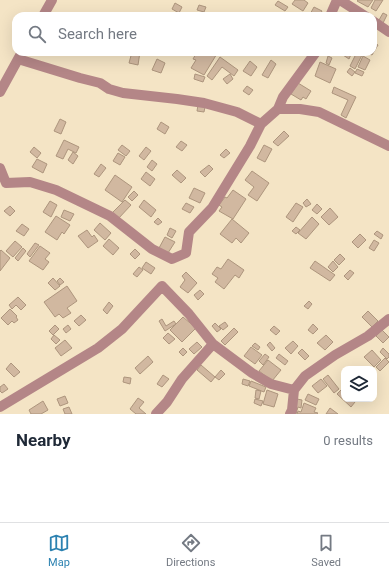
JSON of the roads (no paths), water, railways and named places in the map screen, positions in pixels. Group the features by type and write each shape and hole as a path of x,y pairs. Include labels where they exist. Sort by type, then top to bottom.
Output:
{"street":[{"path":"45,12 52,0"},
{"path":"332,12 338,0 358,12"},
{"path":"377,24 389,32"},
{"path":"0,92 19,56"},
{"path":"23,56 80,78 100,83 108,89 122,94 204,103 237,112 261,124"},
{"path":"0,168 6,183 30,182 56,190 110,216 152,249 172,259 186,253 189,232 212,208 250,146 261,124 278,109 283,97 313,56"},
{"path":"278,109 300,109 319,112 389,146"},
{"path":"0,407 98,348 122,329 162,286 189,314 213,344 252,373 271,384 294,390"},
{"path":"290,414 292,410 294,390 305,376 335,355 368,336 389,319"},
{"path":"156,414 167,402 182,379 213,344"}]}
